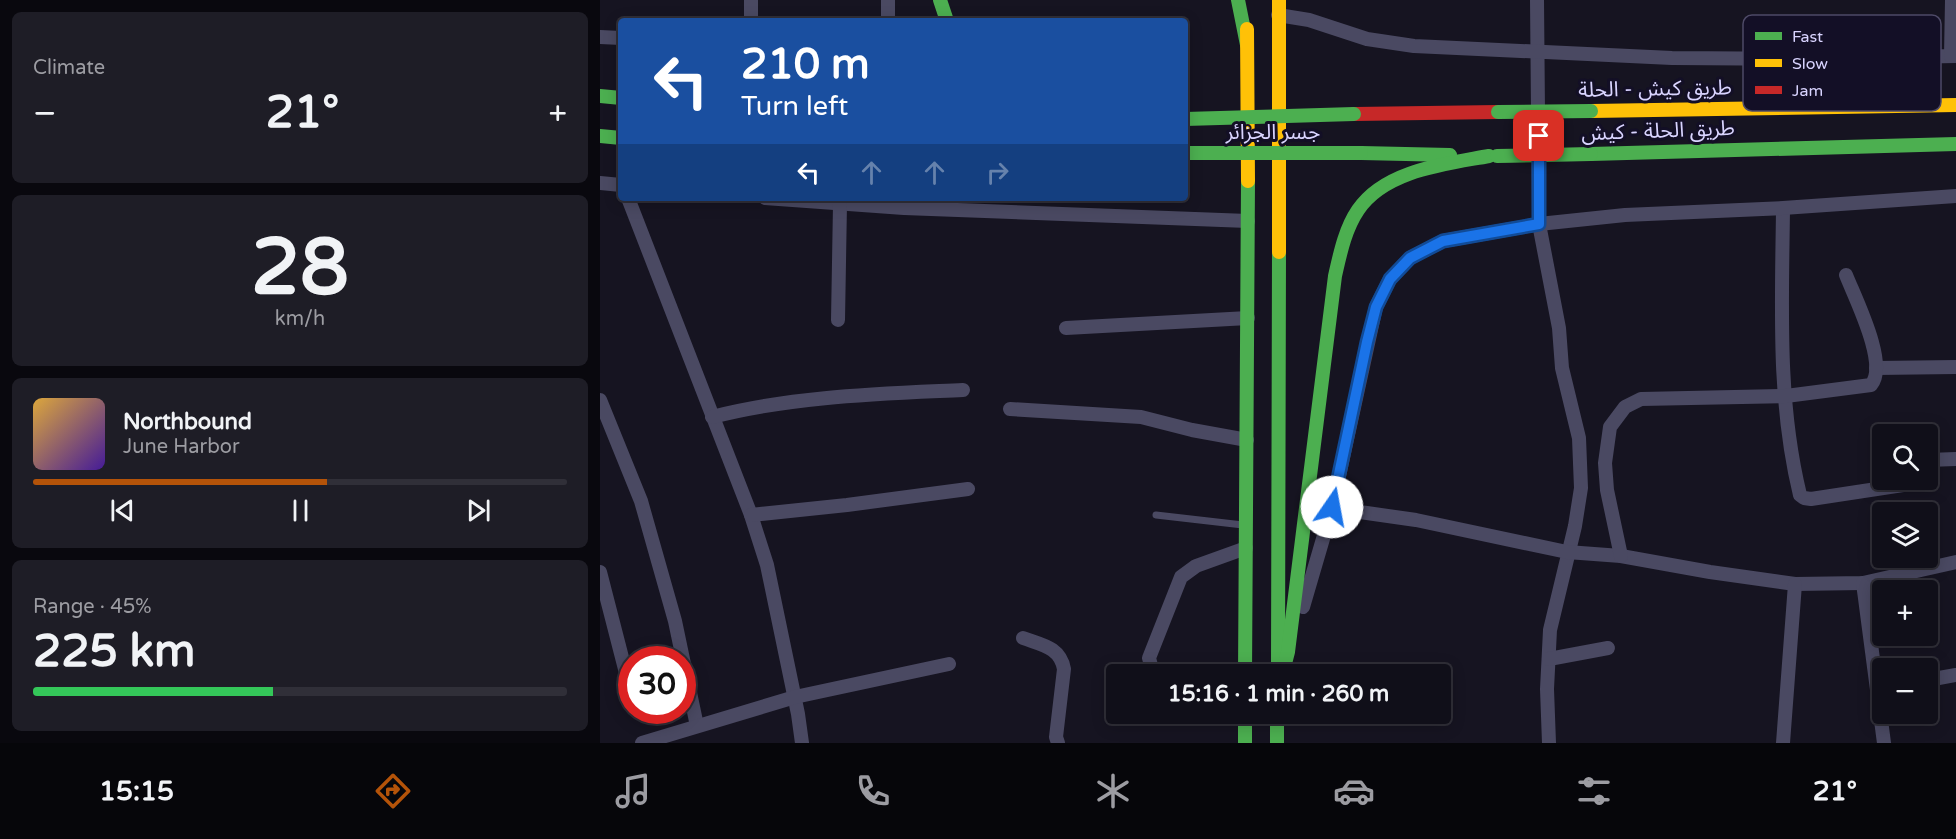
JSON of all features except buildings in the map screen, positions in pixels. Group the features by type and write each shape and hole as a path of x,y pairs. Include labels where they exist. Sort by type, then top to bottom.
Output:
{"main road":[{"path":"940,0 946,18"},
{"path":"1239,0 1246,45"},
{"path":"1245,664 1248,318 1246,45 1248,0"},
{"path":"1279,0 1280,664"},
{"path":"600,96 618,98"},
{"name":"طريق كيش - الحلة","path":"1941,105 1956,105"},
{"name":"طريق كيش - الحلة","path":"1354,114 1743,109"},
{"name":"جسر الجزائر","path":"1188,119 1354,114"},
{"path":"600,135 618,138"},
{"name":"طريق الحلة - كيش","path":"1361,153 1493,156 1956,144"},
{"name":"جسر الجزائر","path":"1188,153 1361,153"},
{"path":"1284,664 1288,652 1335,276 1348,228 1364,202 1392,181 1445,164 1493,156"},
{"path":"1245,724 1245,743"},
{"path":"1277,724 1277,743"}],"street":[{"path":"751,0 751,18"},
{"path":"888,0 888,18"},
{"path":"1537,0 1539,224 1559,328 1562,368 1578,438 1581,488 1575,526 1550,630 1547,689 1549,743"},
{"path":"1952,0 1954,56"},
{"path":"1278,15 1299,18 1367,39 1398,45 1537,53 1743,58"},
{"path":"600,36 618,38"},
{"path":"600,183 618,185"},
{"path":"1288,652 1332,507 1376,307 1390,279 1410,258 1443,241 1539,224 1625,214 1783,208 1956,196"},
{"path":"629,201 751,515 767,565 795,698 802,743"},
{"path":"802,201 904,208 1248,221"},
{"path":"838,320 840,204"},
{"path":"1783,208 1782,342 1787,421 1800,495 1811,499 1872,490"},
{"path":"1621,556 1607,490 1605,463 1610,427 1625,407 1641,399 1786,396 1871,385 1875,381 1876,368 1869,333 1845,275"},
{"path":"1066,328 1248,318"},
{"path":"1876,368 1956,367"},
{"path":"712,417 754,406 843,396 963,390"},
{"path":"600,400 641,501 680,646"},
{"path":"1010,409 1141,417 1246,440"},
{"path":"1938,460 1956,459"},
{"path":"751,515 968,489"},
{"path":"1332,507 1416,520 1567,552 1621,556 1795,584 1863,583 1956,562"},
{"path":"1151,664 1149,658 1181,577 1196,566 1246,548"},
{"path":"600,572 619,646"},
{"path":"1863,583 1875,658"},
{"path":"1783,743 1795,584"},
{"path":"1023,638 1053,649 1062,659 1065,669 1056,737 1058,743"},
{"path":"1549,659 1608,648"},
{"path":"642,743 795,698 950,664"},
{"path":"1938,678 1956,675"},
{"path":"696,721 697,726"},
{"path":"1883,724 1884,743"}],"lane":[{"path":"1156,515 1246,525"}],"traffic: fast":[{"path":"940,0 946,18"},
{"path":"1238,0 1247,45"},
{"path":"600,96 618,98"},
{"path":"1498,112 1591,111"},
{"path":"1188,119 1354,114"},
{"path":"600,136 618,138"},
{"path":"1591,154 1956,144"},
{"path":"1188,153 1361,153"},
{"path":"1361,153 1450,155"},
{"path":"1497,156 1591,154"},
{"path":"1285,664 1335,276 1346,233 1353,217 1370,197 1400,177 1436,166 1489,156"},
{"path":"1245,664 1248,181"},
{"path":"1278,662 1279,252"},
{"path":"1245,724 1245,743"},
{"path":"1277,724 1277,743"}],"traffic: slow":[{"path":"1279,0 1279,252"},
{"path":"1247,29 1248,181"},
{"path":"1941,105 1956,105"},
{"path":"1591,111 1743,109"}],"traffic: jam":[{"path":"1354,114 1498,112"}],"route":[{"path":"1332,507 1367,342 1376,307 1390,279 1410,258 1443,241 1539,224 1539,136"}]}
